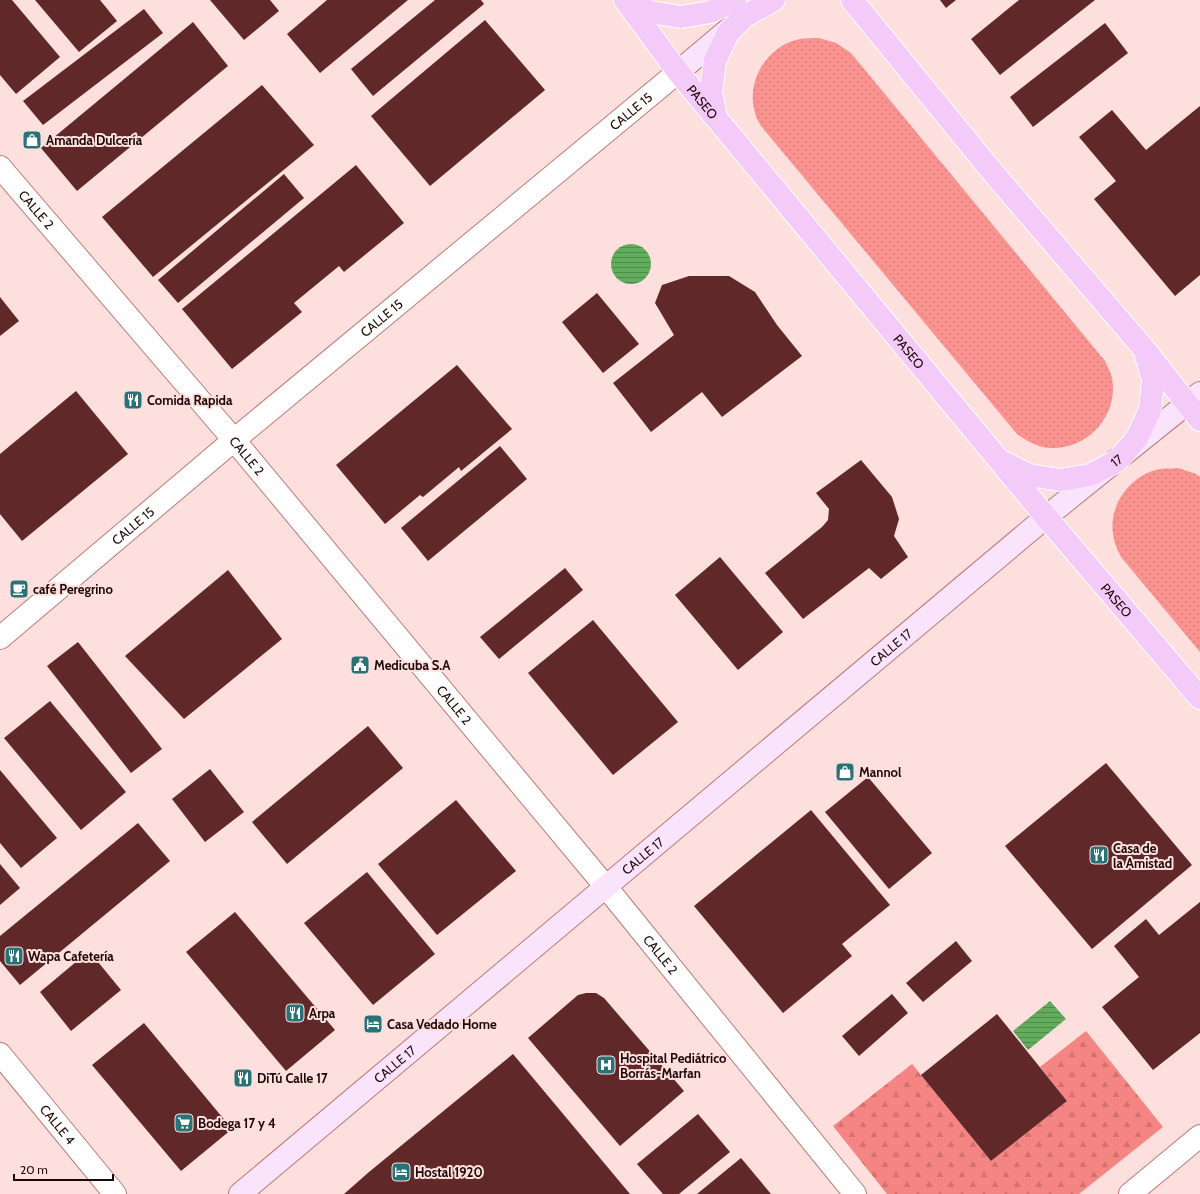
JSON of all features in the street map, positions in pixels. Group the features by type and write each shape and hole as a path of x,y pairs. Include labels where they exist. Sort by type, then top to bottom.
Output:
{"main road":[{"path":"626,0 650,12 680,17 740,8 774,0"},
{"name":"PASEO","path":"626,0 678,72 998,460 1200,698"},
{"path":"836,0 858,8 995,175 1145,350 1193,398 1200,420"},
{"path":"716,118 711,91 715,61 740,8"},
{"path":"998,460 1029,475 1060,480 1090,475 1117,461 1137,438 1150,410 1152,380 1145,350"}],"street":[{"name":"CALLE 15","path":"0,638 234,440 678,72 740,8 764,0"},
{"name":"CALLE 2","path":"0,167 234,440 606,887 855,1194"},
{"name":"17","path":"1046,517 1193,398"},
{"name":"CALLE 17","path":"240,1194 1046,517"},
{"name":"CALLE 4","path":"0,1054 115,1194"},
{"path":"1130,1194 1200,1136"}],"green space":[{"path":"1086,1031 1163,1127 1079,1194 887,1194 833,1126 912,1064 991,1161 1067,1101 1040,1067"}],"shaded area":[{"path":"807,38 819,38 836,43 851,53 1105,361 1112,378 1113,392 1111,405 1098,428 1088,436 1077,443 1064,447 1050,448 1032,443 1017,434 761,126 755,113 753,97 757,75 763,65 779,48 789,42"},
{"path":"631,244 639,246 645,250 649,256 651,264 649,272 645,278 639,282 631,284 623,282 617,278 613,272 611,264 613,256 617,250 623,246"},
{"path":"1178,468 1196,474 1200,477 1200,652 1121,557 1115,544 1112,527 1113,516 1117,505 1122,495 1130,486 1149,472 1160,469"},
{"path":"1050,1001 1066,1019 1028,1050 1013,1031"}],"building":[{"path":"0,0 12,0 60,57 16,94 0,75"},
{"path":"35,0 100,0 117,21 79,52"},
{"path":"210,0 270,0 279,11 244,40"},
{"path":"327,0 408,0 320,73 287,34"},
{"path":"435,0 481,0 484,4 373,96 351,69"},
{"path":"940,0 956,0 946,8"},
{"path":"1019,0 1095,0 1000,75 971,39"},
{"path":"144,9 163,33 43,125 23,101"},
{"path":"485,20 545,90 430,186 371,116"},
{"path":"193,22 228,66 77,191 41,148"},
{"path":"1105,23 1128,53 1033,127 1010,97"},
{"path":"262,85 314,145 153,277 102,217"},
{"path":"1200,106 1200,275 1175,296 1094,199 1116,181 1079,137 1112,110 1146,150"},
{"path":"356,165 404,223 344,272 339,266 294,303 302,312 232,369 182,309"},
{"path":"284,174 304,198 178,303 158,280"},
{"path":"689,276 729,276 755,292 777,325 802,356 722,417 702,392 651,432 613,383 674,335 655,303 662,285"},
{"path":"597,293 639,344 603,373 562,322"},
{"path":"0,297 19,321 0,336"},
{"path":"457,365 512,429 461,471 459,467 423,497 420,495 385,524 336,465"},
{"path":"76,391 128,454 22,541 0,514 0,454"},
{"path":"500,446 527,479 428,561 401,528"},
{"path":"861,460 892,497 899,519 894,536 908,557 881,579 869,568 803,619 765,573 822,527 828,520 829,509 816,493"},
{"path":"720,557 783,632 738,670 675,595"},
{"path":"565,568 583,590 499,659 480,637"},
{"path":"228,570 282,639 184,719 125,656"},
{"path":"593,620 678,722 613,775 528,673"},
{"path":"78,642 162,749 131,773 47,666"},
{"path":"50,701 126,792 81,830 4,738"},
{"path":"368,726 403,768 287,864 252,822"},
{"name":"Casa de la Amistad","path":"1106,763 1192,865 1092,949 1005,846"},
{"path":"210,769 244,812 205,842 172,799"},
{"path":"0,770 57,838 21,868 0,843"},
{"path":"868,777 932,853 889,889 825,812"},
{"path":"456,800 516,871 437,935 378,864"},
{"path":"811,810 890,905 842,944 852,956 783,1013 694,906"},
{"path":"138,823 170,861 20,985 0,961 0,936"},
{"path":"0,864 20,888 0,905"},
{"path":"367,872 435,954 373,1005 304,923"},
{"path":"1200,902 1200,1033 1153,1070 1102,1007 1139,977 1114,946 1146,919 1159,935"},
{"path":"235,912 335,1030 286,1071 186,952"},
{"path":"956,941 972,961 923,1002 906,983"},
{"path":"89,951 121,990 71,1031 40,992"},
{"name":"Hospital Pediátrico Borrás-Marfan","path":"596,993 604,998 684,1091 620,1146 528,1038 578,995"},
{"path":"892,994 908,1013 859,1056 842,1036"},
{"path":"997,1014 1067,1101 991,1161 921,1075"},
{"path":"144,1023 232,1129 181,1171 92,1065"},
{"path":"513,1054 630,1194 344,1194 369,1172"},
{"path":"698,1114 730,1152 679,1194 663,1194 637,1164"},
{"path":"741,1158 771,1194 697,1194"}],"place":[{"name":"Amanda Dulcería","path":"32,140"},
{"name":"Comida Rapida","path":"133,400"},
{"name":"café Peregrino","path":"19,589"},
{"name":"Medicuba S.A","path":"360,665"},
{"name":"Mannol","path":"845,772"},
{"name":"Casa de la Amistad","path":"1099,855"},
{"name":"Wapa Cafetería","path":"14,956"},
{"name":"Arpa","path":"295,1013"},
{"name":"Casa Vedado Home","path":"373,1024"},
{"name":"Hospital Pediátrico Borrás-Marfan","path":"606,1065"},
{"name":"DiTú Calle 17","path":"243,1078"},
{"name":"Bodega 17 y 4","path":"184,1123"},
{"name":"Hostal 1920","path":"401,1172"}]}
